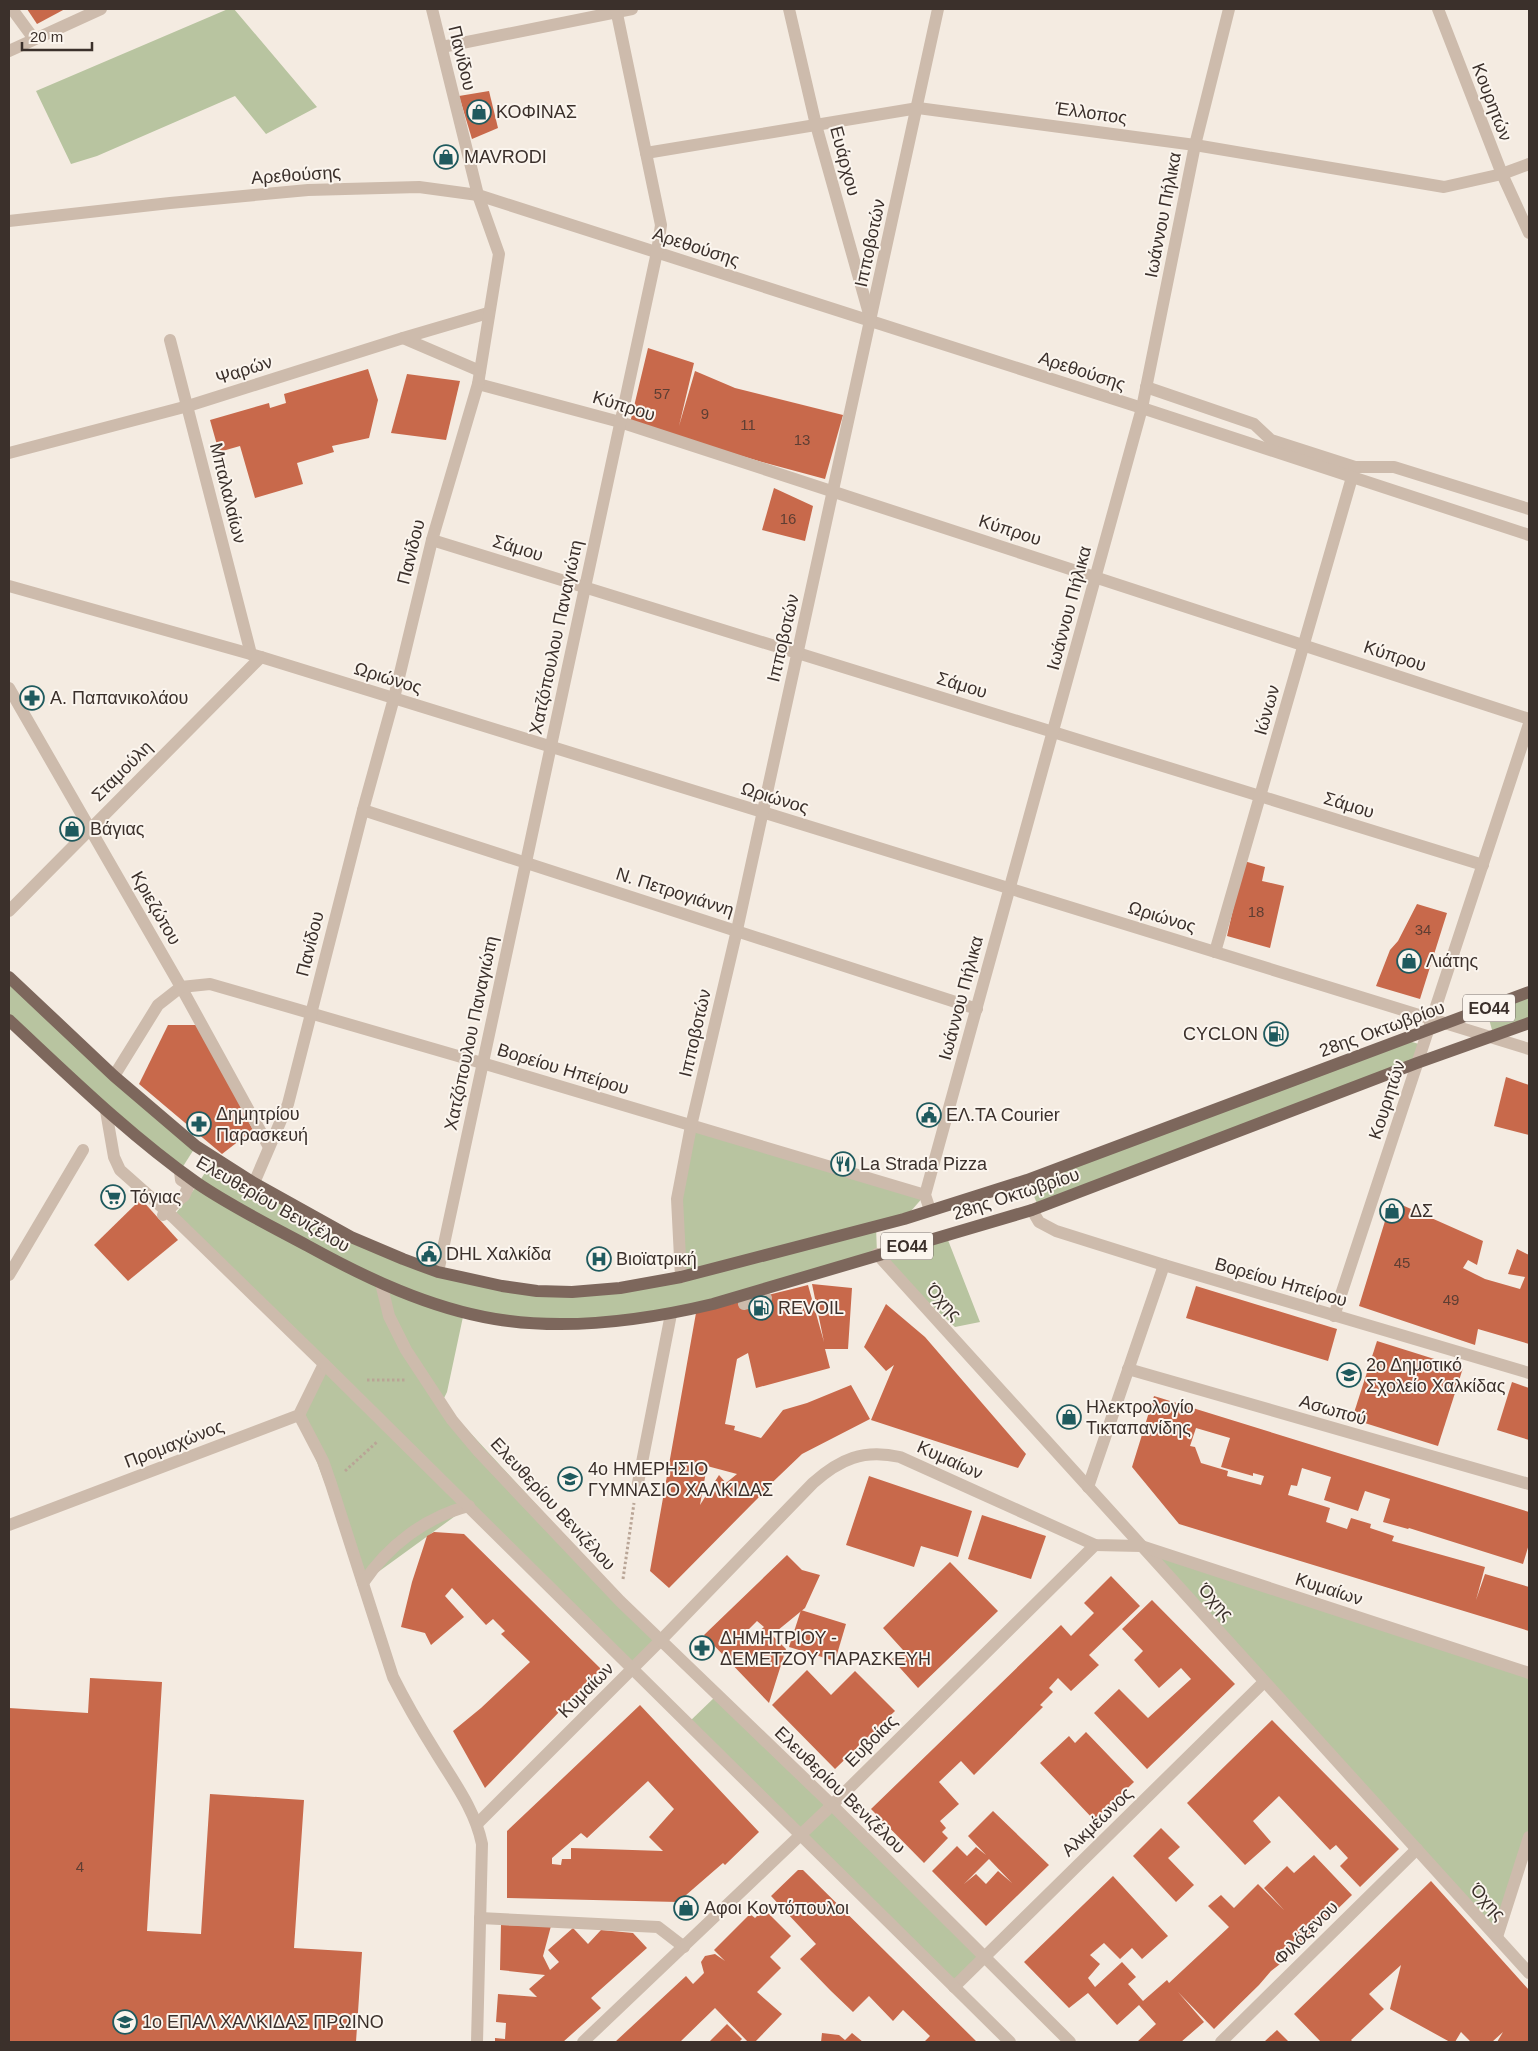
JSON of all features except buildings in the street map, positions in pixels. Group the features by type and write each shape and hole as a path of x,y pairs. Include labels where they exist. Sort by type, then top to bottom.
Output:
{"main road":[{"name":"Ελευθερίου Βενιζέλου","path":"9,977 114,1076 196,1146 254,1183 351,1236 438,1272"},
{"name":"28ης Οκτωβρίου","path":"438,1272 502,1286 537,1291 572,1292 620,1288 680,1277 781,1252 930,1210 1027,1180 1430,1025 1448,1024 1529,992"},
{"name":"Ελευθερίου Βενιζέλου","path":"9,1020 106,1111 198,1184 339,1263 381,1283"},
{"name":"28ης Οκτωβρίου","path":"381,1283 434,1303 495,1319 575,1324 630,1320 671,1314 771,1288 877,1254 1032,1210 1417,1063 1492,1038 1529,1023"}],"street":[{"path":"12,9 34,39"},
{"path":"9,51 101,9"},
{"name":"Πανίδου","path":"254,1183 288,1104 363,810 394,698 432,540 479,377 499,254 478,195 432,9"},
{"path":"442,48 616,10 632,9"},
{"name":"Ευάρχου","path":"789,9 816,125 871,322"},
{"name":"Ιπποβοτών","path":"680,1277 677,1199 691,1126 737,930 834,492 938,9"},
{"name":"Ιωάννου Πήλικα","path":"925,1195 1142,408 1195,144 1229,9"},
{"name":"Κουρητών","path":"1438,9 1502,174 1529,233"},
{"name":"Χατζόπουλου Παναγιώτη","path":"438,1272 657,252 661,225 616,10"},
{"name":"Έλλοπος","path":"646,153 918,108 1195,144 1444,187 1502,174 1529,164"},
{"name":"Αρεθούσης","path":"9,221 308,190 419,187 478,195 871,322 1354,473 1529,535"},
{"name":"Ψαρών","path":"9,453 188,406 488,313"},
{"name":"Κύπρου","path":"403,338 479,377 1096,576 1529,719"},
{"name":"Μπαλαλαίων","path":"170,340 256,655"},
{"path":"1146,387 1254,424 1271,440 1354,473"},
{"name":"Αρεθούσης","path":"1354,473 1394,467 1529,509"},
{"name":"Ιώνων","path":"1215,952 1354,473"},
{"name":"Σάμου","path":"432,540 1483,865"},
{"name":"Ωριώνος","path":"9,586 256,655 1215,952 1430,1025"},
{"name":"Σταμούλη","path":"9,911 256,655"},
{"name":"Κριεζώτου","path":"9,688 181,987 269,1147"},
{"name":"Κουρητών","path":"1334,1316 1529,724"},
{"name":"Ν. Πετρογιάννη","path":"363,810 977,1009"},
{"name":"Βορείου Ηπείρου","path":"181,987 210,984 925,1195"},
{"path":"114,1076 158,1005 181,987"},
{"path":"1448,1024 1529,1049"},
{"path":"106,1111 114,1157 120,1170 173,1217 351,1390 1010,2042"},
{"path":"9,1275 83,1150"},
{"path":"161,1217 184,1196 189,1185 182,1180 180,1171"},
{"path":"925,1195 930,1210"},
{"name":"Βορείου Ηπείρου","path":"1032,1210 1038,1222 1056,1231 1164,1265 1529,1373"},
{"name":"Όχης","path":"877,1254 1529,1973"},
{"path":"1088,1487 1164,1265"},
{"name":"Ελευθερίου Βενιζέλου","path":"381,1283 389,1316 406,1350 421,1370 452,1420 478,1451 620,1601 832,1804 1070,2042"},
{"path":"744,1304 766,1298"},
{"path":"637,1488 671,1314"},
{"path":"324,1364 299,1415 323,1461 393,1678 408,1708 464,1798 477,1824 482,1844 477,2042"},
{"name":"Ασωπού","path":"1128,1369 1529,1484"},
{"name":"Προμαχώνος","path":"9,1526 299,1415"},
{"name":"Κυμαίων","path":"477,1824 661,1640 813,1482 840,1463 861,1454 873,1453 900,1457 1095,1545 1141,1546 1529,1673"},
{"path":"363,1583 388,1553 413,1532 435,1518 469,1506"},
{"name":"Ευβοίας","path":"583,2042 832,1804 1095,1545"},
{"name":"Αλκμέωνος","path":"954,1987 1264,1682"},
{"path":"1497,1937 1529,1837"},
{"name":"Φιλόξενου","path":"1221,2042 1416,1849"},
{"path":"480,1918 658,1927 684,1947"}],"path":[{"path":"351,1390 364,1380 405,1380 421,1370"},
{"path":"331,1484 390,1429"},
{"path":"620,1601 637,1488"}],"green space":[{"path":"228,9 234,9 317,107 266,134 235,96 97,156 71,164 36,91"},
{"path":"9,977 196,1146 182,1168 9,1020"},
{"path":"1529,992 1529,1023 1492,1030 1489,1019 1498,1004"},
{"path":"1405,1040 1419,1044 1422,1056 1039,1208 1027,1180"},
{"path":"691,1126 925,1195 904,1219 876,1226 877,1254 946,1235 980,1322 955,1327 877,1255 733,1298 575,1324 464,1312 447,1392 442,1402 661,1640 633,1668 469,1506 363,1583 299,1415 324,1364 173,1217 198,1184 214,1158 403,1259 537,1291 680,1277 677,1199"},
{"path":"1141,1546 1529,1673 1529,1837 1497,1937"},
{"path":"717,1695 984,1957 954,1987 688,1723"}],"place":[{"name":"ΚΟΦΙΝΑΣ","path":"479,112"},
{"name":"MAVRODI","path":"446,157"},
{"name":"Α. Παπανικολάου","path":"32,698"},
{"name":"Βάγιας","path":"72,829"},
{"name":"Λιάτης","path":"1409,961"},
{"name":"CYCLON","path":"1276,1034"},
{"name":"ΕΛ.ΤΑ Courier","path":"929,1115"},
{"name":"Δημητρίου Παρασκευή","path":"199,1124"},
{"name":"La Strada Pizza","path":"843,1164"},
{"name":"Τόγιας","path":"113,1197"},
{"name":"ΔΣ","path":"1392,1211"},
{"name":"DHL Χαλκίδα","path":"429,1254"},
{"name":"Βιοϊατρική","path":"599,1259"},
{"name":"REVOIL","path":"761,1308"},
{"name":"2ο Δημοτικό Σχολείο Χαλκίδας","path":"1349,1375"},
{"name":"Ηλεκτρολογίο Τικταπανίδης","path":"1069,1417"},
{"name":"4ο ΗΜΕΡΗΣΙΟ ΓΥΜΝΑΣΙΟ ΧΑΛΚΙΔΑΣ","path":"570,1479"},
{"name":"ΔΗΜΗΤΡΙΟΥ - ΔΕΜΕΤΖΟΥ ΠΑΡΑΣΚΕΥΗ","path":"702,1648"},
{"name":"Αφοι Κοντόπουλοι","path":"686,1908"},
{"name":"1ο ΕΠΑΛ ΧΑΛΚΙΔΑΣ ΠΡΩΙΝΟ","path":"125,2022"}]}
